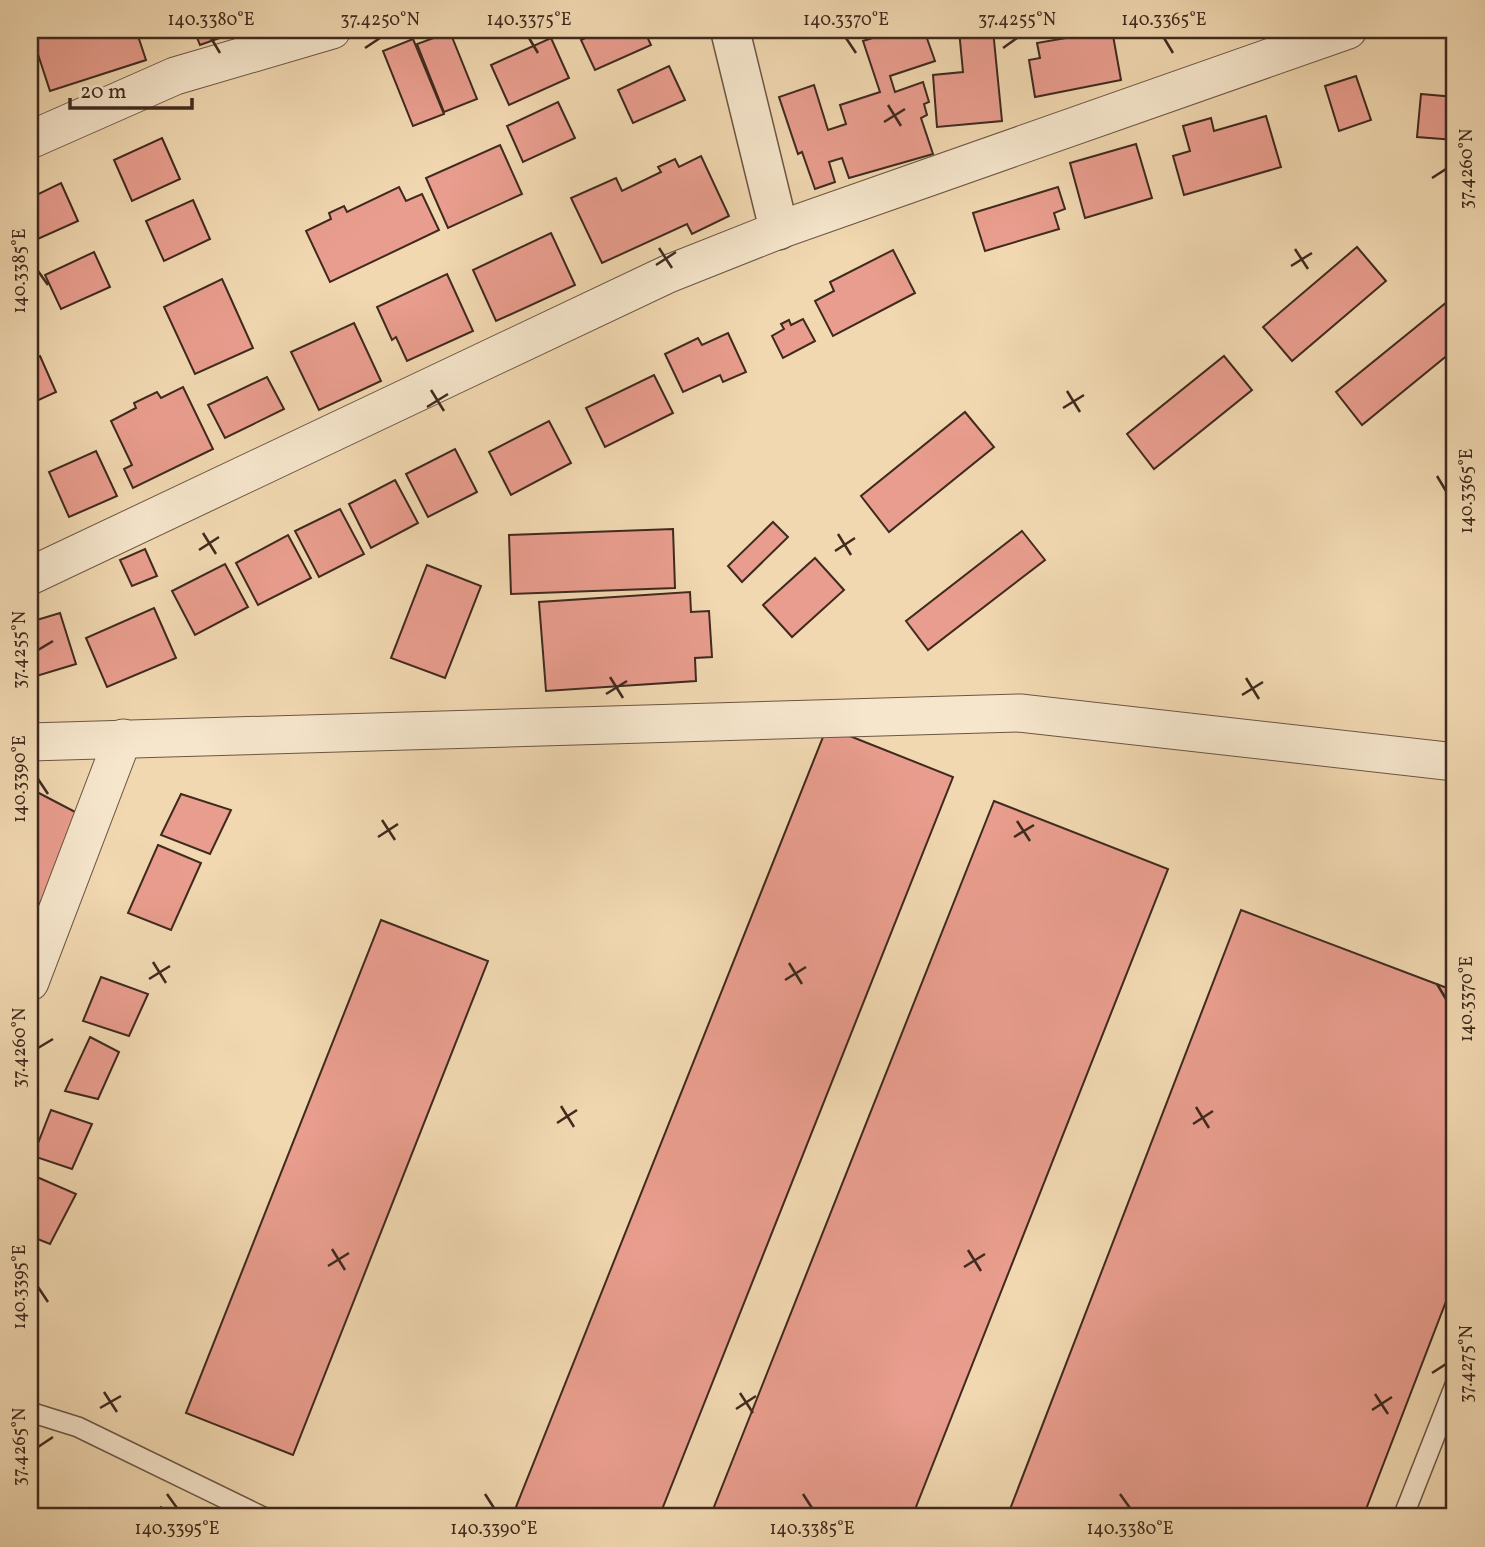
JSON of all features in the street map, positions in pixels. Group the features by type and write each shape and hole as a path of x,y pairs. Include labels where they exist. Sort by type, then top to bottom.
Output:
{"street":[{"path":"30,140 175,76 332,30"},
{"path":"730,30 779,230"},
{"path":"30,576 668,274 779,230 1348,30"},
{"path":"30,742 1020,712 1455,762"},
{"path":"30,982 123,738"}],"lane":[{"path":"1403,1517 1455,1385"},
{"path":"30,1412 78,1427 263,1517"}],"building":[{"path":"30,30 136,30 146,60 50,91"},
{"path":"194,30 242,30 200,45"},
{"path":"602,30 644,30 651,45 595,70 581,40"},
{"path":"898,30 924,30 935,61 890,76 895,92 923,82 929,102 924,104 927,115 921,118 933,154 849,178 842,158 829,162 835,182 815,189 802,152 798,154 779,97 814,85 828,130 846,124 840,105 880,92 863,41"},
{"path":"959,30 993,30 1002,121 937,127 933,75 963,72"},
{"path":"1112,30 1121,80 1035,97 1029,60 1040,58 1037,43"},
{"path":"450,32 477,99 444,112 417,44"},
{"path":"551,38 569,78 509,105 491,65"},
{"path":"413,39 444,114 413,126 383,51"},
{"path":"669,66 685,100 633,123 618,90"},
{"path":"1356,76 1371,120 1339,131 1325,86"},
{"path":"1421,94 1455,97 1455,140 1417,137"},
{"path":"558,102 575,138 523,162 507,126"},
{"path":"1266,116 1281,167 1184,195 1173,156 1190,151 1183,126 1211,118 1214,131"},
{"path":"162,138 180,179 132,201 114,160"},
{"path":"1136,144 1152,198 1085,218 1070,163"},
{"path":"500,145 522,194 448,228 426,178"},
{"path":"701,156 729,216 692,234 687,224 602,263 571,198 616,178 622,191 661,172 658,167 675,159 679,167"},
{"path":"61,183 78,221 31,242 30,198"},
{"path":"399,187 406,201 422,194 439,230 330,282 306,231 331,219 329,213 344,206 347,212"},
{"path":"1058,187 1065,209 1054,213 1059,229 985,251 973,213"},
{"path":"193,200 210,239 164,261 146,221"},
{"path":"551,233 575,285 496,321 473,270"},
{"path":"1357,247 1386,281 1292,361 1263,327"},
{"path":"893,250 915,293 833,336 815,301 834,291 830,282"},
{"path":"94,252 110,287 61,309 45,275"},
{"path":"447,274 473,331 407,361 396,337 392,340 377,307"},
{"path":"222,279 253,348 195,374 164,307"},
{"path":"1453,297 1455,349 1362,425 1336,392"},
{"path":"803,319 815,341 783,358 772,336 784,329 781,324 789,320 791,325"},
{"path":"354,323 381,381 319,410 291,352"},
{"path":"728,333 746,372 723,382 720,375 683,392 665,354 698,338 702,345"},
{"path":"40,356 56,392 30,404 30,361"},
{"path":"1224,356 1252,390 1154,469 1127,434"},
{"path":"654,375 673,413 605,447 586,408"},
{"path":"267,377 284,409 225,438 208,405"},
{"path":"183,387 213,449 133,488 124,469 132,465 111,421 136,408 134,403 157,392 161,398"},
{"path":"965,412 994,447 889,532 861,496"},
{"path":"549,421 571,463 511,495 489,452"},
{"path":"455,449 477,492 428,517 406,474"},
{"path":"96,451 117,496 69,517 49,472"},
{"path":"395,480 418,523 371,548 349,504"},
{"path":"340,509 364,554 319,577 295,531"},
{"path":"773,522 788,537 742,582 728,566"},
{"path":"673,529 675,588 511,594 509,535"},
{"path":"1022,531 1045,560 928,650 906,621"},
{"path":"288,535 311,578 258,605 236,563"},
{"path":"145,549 157,576 132,586 120,560"},
{"path":"815,558 844,590 792,637 763,605"},
{"path":"225,564 248,607 195,635 172,591"},
{"path":"427,565 481,586 445,678 391,658"},
{"path":"690,592 691,612 709,611 712,657 695,658 696,681 546,691 539,602"},
{"path":"154,608 176,658 107,687 86,638"},
{"path":"60,613 76,664 30,678 30,622"},
{"path":"827,727 953,777 659,1517 512,1517"},
{"path":"35,791 81,815 33,919 30,918 30,802"},
{"path":"181,794 231,810 210,854 161,835"},
{"path":"994,801 1168,869 912,1517 710,1517"},
{"path":"158,845 201,863 171,930 128,913"},
{"path":"1241,910 1455,991 1455,1278 1363,1517 1007,1517"},
{"path":"381,920 488,961 293,1455 186,1413"},
{"path":"101,977 148,994 129,1036 83,1021"},
{"path":"90,1037 119,1052 98,1099 65,1091"},
{"path":"51,1110 92,1124 72,1169 33,1156"},
{"path":"30,1174 76,1194 50,1244 30,1236"},
{"path":"161,1507 168,1517 146,1517"}]}
